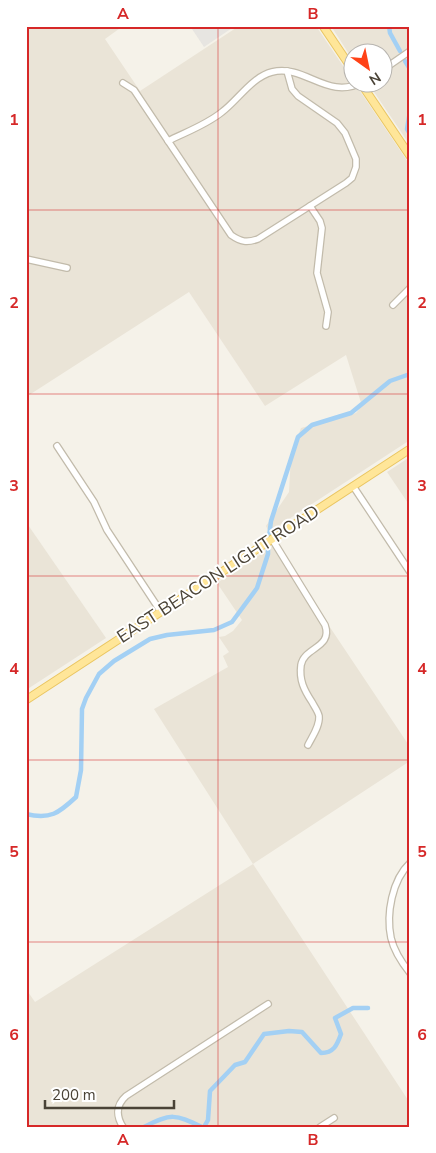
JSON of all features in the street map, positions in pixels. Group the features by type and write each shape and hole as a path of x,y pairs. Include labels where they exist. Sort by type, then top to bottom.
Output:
{"main road":[{"path":"322,26 344,58"},
{"path":"368,92 410,156"},
{"name":"EAST BEACON LIGHT ROAD","path":"26,700 410,449"}],"street":[{"path":"394,62 410,51"},
{"path":"168,141 214,118 262,76 278,71 287,71 340,89 344,88"},
{"path":"123,83 134,90 229,232 244,242 258,240 346,183 354,172 356,159 342,127 298,96 292,89 287,71"},
{"path":"310,206 320,221 322,228 317,277 328,312 326,326"},
{"path":"26,259 67,268"},
{"path":"393,305 410,288"},
{"path":"57,446 94,502 107,530 161,612"},
{"path":"353,486 410,572"},
{"path":"272,539 327,630 321,644 303,658 301,669 304,691 317,710 319,717 318,726 308,745"},
{"path":"410,863 403,870 394,892 389,918 391,938 401,962 410,973"},
{"path":"123,1127 118,1114 118,1105 126,1096 268,1004"},
{"path":"320,1127 334,1118"}],"shaded area":[{"path":"26,26 123,26 105,39 140,91 239,26 316,26 344,67 344,92 361,92 410,165 410,440 269,532 266,526 289,492 291,455 301,428 356,413 362,406 346,355 265,406 189,292 26,397"},
{"path":"190,26 235,26 204,47"},
{"path":"331,26 410,26 410,145 374,92 394,92 394,42 344,42 344,46"},
{"path":"410,457 410,506 387,472"},
{"path":"26,522 106,638 26,690"},
{"path":"275,545 410,747 410,761 253,864 154,709 228,667 223,656 229,652 219,637 233,631 242,620 217,583"},
{"path":"253,864 410,1103 410,1127 26,1127 26,989 35,1002"}],"waterway":[{"path":"389,26 390,33 400,51"},
{"path":"405,61 410,69"},
{"path":"410,111 407,129 410,134"},
{"path":"269,537 271,521 298,437 312,425 351,413 390,381 410,374"},
{"path":"26,814 34,816 54,814 76,797 81,770 82,709 99,674 114,661 150,639 167,635 214,630 232,622 257,588 268,554 268,548"},
{"path":"204,1127 208,1120 210,1091 235,1065 245,1062 264,1034 289,1031 302,1032 321,1053 325,1053 334,1048 341,1034 335,1018 353,1008 368,1008"},
{"path":"144,1127 167,1117 179,1118 202,1127"}]}
